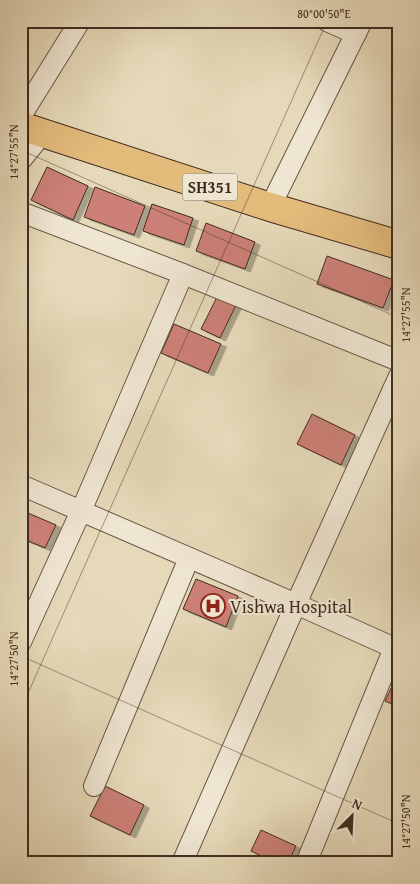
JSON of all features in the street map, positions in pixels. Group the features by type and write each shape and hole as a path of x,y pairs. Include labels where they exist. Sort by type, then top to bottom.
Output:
{"main road":[{"name":"SH351","path":"32,130 270,207 399,246"}],"street":[{"path":"21,116 80,21"},
{"path":"270,207 359,28 327,21"},
{"path":"21,160 32,130"},
{"path":"21,212 183,274 399,361"},
{"path":"21,642 81,511 183,274"},
{"path":"182,863 399,376"},
{"path":"22,485 397,649 309,856"},
{"path":"94,786 189,558"}],"building":[{"path":"47,167 88,186 73,220 31,200"},
{"path":"95,187 145,206 134,235 84,217"},
{"path":"152,204 193,218 184,245 143,231"},
{"path":"206,223 255,242 245,269 196,251"},
{"path":"327,256 394,280 383,308 317,284"},
{"path":"217,297 236,305 220,338 201,329"},
{"path":"174,324 221,344 208,373 161,353"},
{"path":"312,414 355,435 341,465 297,444"},
{"path":"21,510 56,525 45,548 21,538"},
{"path":"196,579 238,596 226,627 183,609"},
{"path":"399,672 399,707 385,701"},
{"path":"105,786 144,805 130,835 90,816"},
{"path":"261,830 296,846 288,863 276,863 251,851"},
{"path":"200,856 218,863 197,863"}],"place":[{"name":"Vishwa Hospital","path":"213,606"}]}
